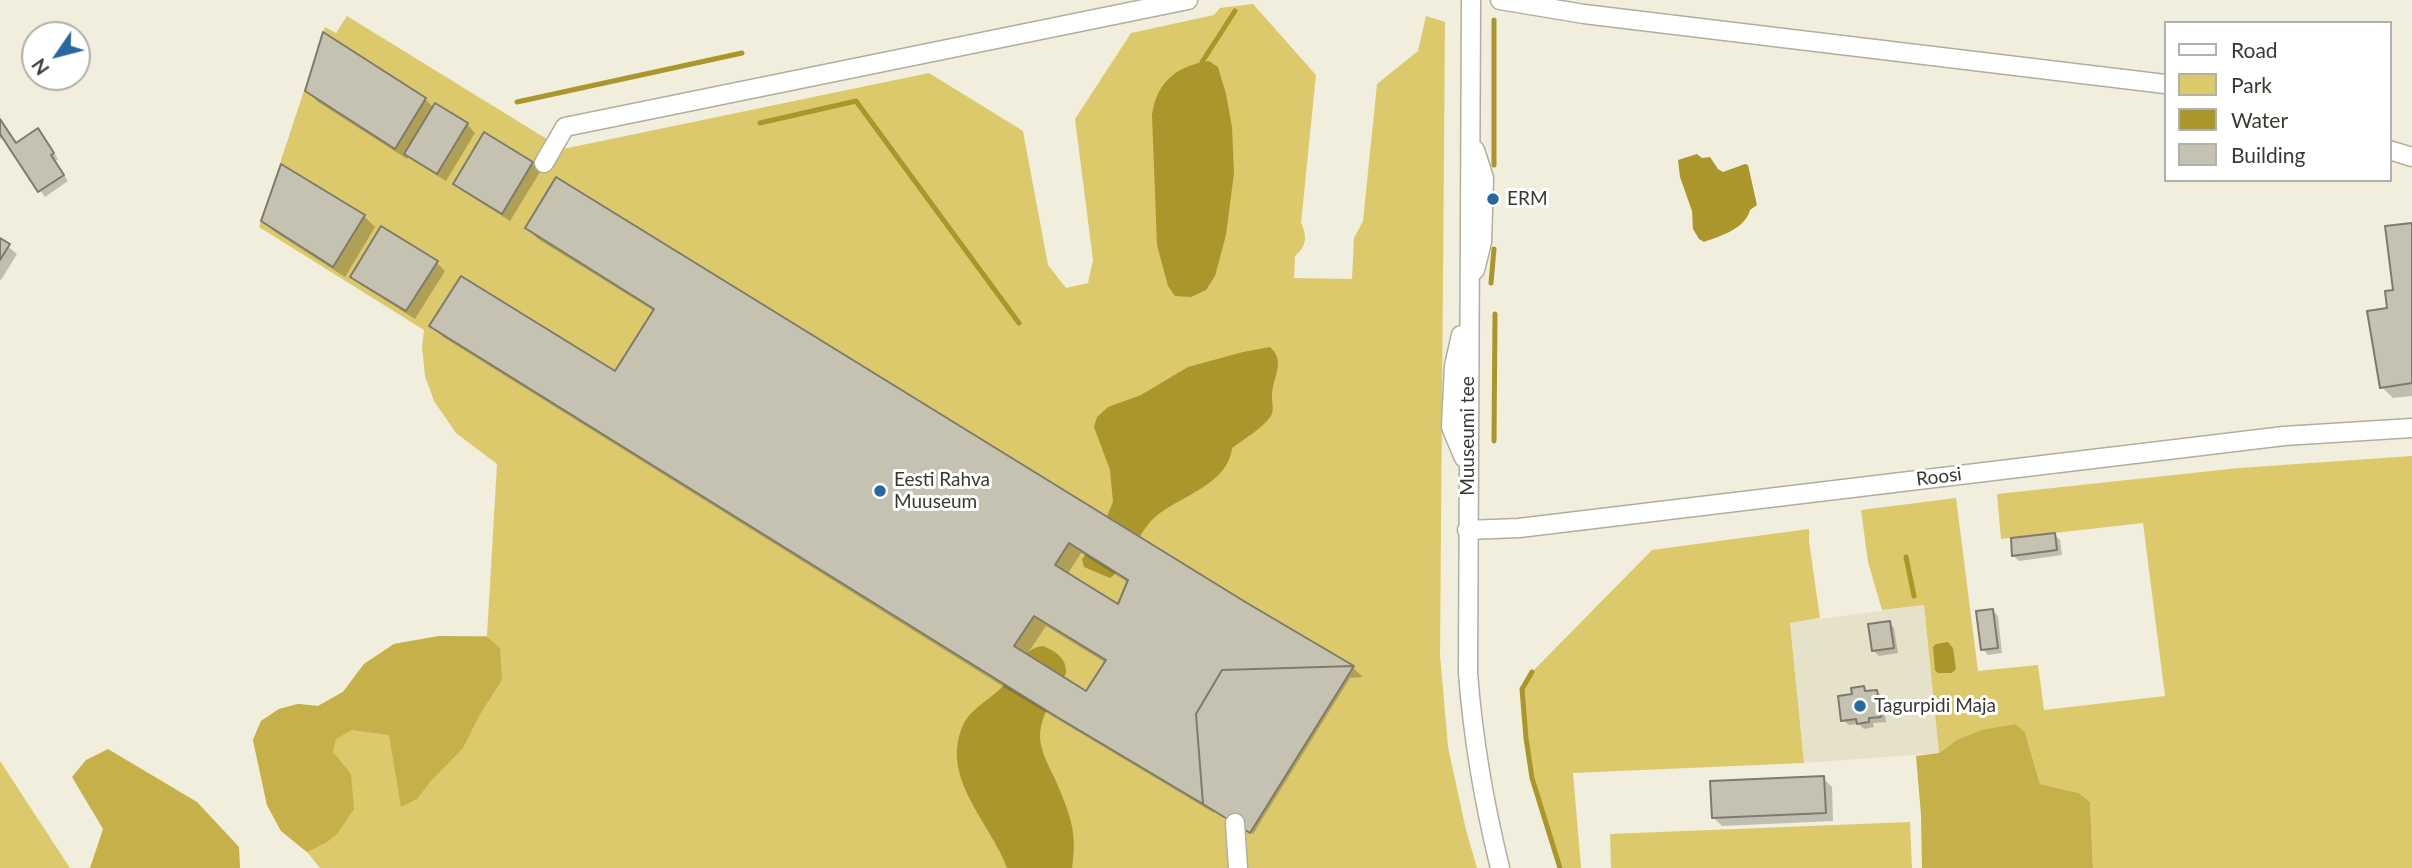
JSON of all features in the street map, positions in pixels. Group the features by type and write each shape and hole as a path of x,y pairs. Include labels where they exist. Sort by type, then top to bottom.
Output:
{"street":[{"path":"544,163 565,127 1188,0"},
{"name":"Muuseumi tee","path":"1471,0 1468,673 1472,732 1484,804 1500,868"},
{"path":"1500,0 1584,14 2164,84"},
{"path":"2391,151 2412,157"},
{"name":"Roosi","path":"1467,530 1520,528 2284,436 2412,428"},
{"path":"1235,824 1238,868"}],"shaded area":[{"path":"1924,605 1939,753 1804,763 1790,623"},
{"path":"439,636 487,637 500,648 502,680 480,714 463,748 417,799 401,807 389,735 352,730 336,739 333,752 351,774 354,809 337,834 307,852 281,831 267,805 253,740 261,721 279,709 298,704 318,706 343,692 364,664 394,644"},
{"path":"2015,724 2025,732 2040,784 2079,793 2090,802 2093,868 1922,868 1916,756 1939,753 1957,740 1982,730"},
{"path":"108,749 197,802 239,847 240,868 90,868 103,829 72,777 86,760"}],"green space":[{"path":"1253,4 1316,75 1301,223 1305,241 1295,256 1294,278 1352,279 1354,238 1363,221 1377,84 1418,51 1426,16 1445,22 1440,655 1448,747 1477,868 320,868 307,852 281,831 267,805 253,740 261,721 279,709 298,704 318,706 343,692 364,664 394,644 439,636 487,636 497,464 456,433 434,401 425,376 422,347 424,330 259,227 325,27 336,33 347,16 563,149 929,73 1023,131 1048,265 1066,288 1088,283 1093,260 1075,119 1131,33 1214,15 1220,8"},
{"path":"2412,456 2412,868 2093,868 2090,802 2079,793 2040,784 2025,732 2015,724 1966,737 1939,753 1924,605 1882,610 1868,562 1861,510 1956,498 1978,671 2038,665 2044,710 2165,696 2143,523 2001,539 1997,494 2239,468"},
{"path":"1809,529 1820,618 1790,623 1804,763 1573,773 1581,868 1560,868 1532,778 1526,738 1522,689 1532,672 1652,550"},
{"path":"0,761 70,868 0,868"},
{"path":"1910,822 1912,868 1611,868 1610,834"}],"water":[{"path":"1209,61 1218,67 1232,127 1234,173 1226,235 1215,276 1206,290 1191,297 1175,296 1168,286 1157,245 1152,115 1159,93 1170,77 1187,67"},
{"path":"1697,154 1702,158 1710,157 1723,172 1748,165 1757,205 1737,227 1704,242 1693,229 1692,211 1680,177 1678,160"},
{"path":"1270,347 1275,352 1278,364 1272,394 1273,410 1268,420 1232,448 1229,461 1212,481 1154,518 1123,565 1110,578 1084,567 1082,559 1097,540 1113,502 1110,470 1094,427 1097,417 1108,407 1141,395 1188,367"},
{"path":"1948,642 1953,648 1956,669 1952,673 1938,673 1935,670 1933,647"},
{"path":"1043,646 1060,656 1066,668 1044,717 1040,739 1044,756 1071,822 1074,843 1072,868 1007,868 969,798 957,762 958,743 964,723 972,713 1013,676 1030,651"}],"building":[{"path":"323,32 426,98 395,149 305,91"},
{"path":"435,103 468,123 437,174 404,154"},
{"path":"0,119 16,143 38,128 64,175 38,192 0,134"},
{"path":"484,132 533,162 502,214 453,184"},
{"path":"281,164 365,215 333,267 261,221"},
{"name":"Eesti Rahva Muuseum","path":"556,177 1247,603 1354,666 1222,670 1196,714 1203,804 1057,717 429,326 461,276 615,371 654,309 525,228","holes":["1069,543 1128,580 1118,604 1055,565","1034,616 1106,660 1086,691 1014,646"]},
{"path":"2412,223 2412,383 2380,388 2367,311 2387,308 2385,291 2393,290 2385,226"},
{"path":"381,226 438,261 406,311 350,277"},
{"path":"0,238 10,244 0,260"},
{"path":"2055,533 2057,550 2012,556 2011,538"},
{"path":"1993,609 1998,648 1981,650 1976,611"},
{"path":"1890,621 1894,648 1872,651 1868,624"},
{"path":"1354,666 1250,833 1203,804 1196,714 1222,670"},
{"name":"Tagurpidi Maja","path":"1864,686 1865,691 1877,690 1881,717 1869,718 1869,722 1857,724 1856,719 1841,721 1838,696 1852,694 1851,688"},
{"path":"1824,776 1826,813 1712,818 1710,781"}],"waterway":[{"path":"1202,62 1235,11"},
{"path":"1494,20 1494,165"},
{"path":"517,102 742,53"},
{"path":"760,123 856,101 1019,323"},
{"path":"1491,283 1494,249"},
{"path":"1494,441 1495,314"},
{"path":"1906,557 1914,596"},
{"path":"1532,672 1522,689 1526,738 1532,778 1560,868"}],"place":[{"name":"ERM","path":"1493,199"},
{"name":"Eesti Rahva Muuseum","path":"880,491"},
{"name":"Tagurpidi Maja","path":"1860,706"}]}
